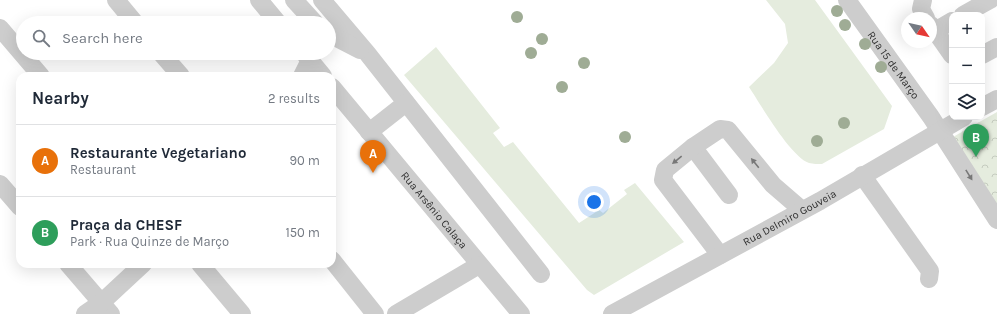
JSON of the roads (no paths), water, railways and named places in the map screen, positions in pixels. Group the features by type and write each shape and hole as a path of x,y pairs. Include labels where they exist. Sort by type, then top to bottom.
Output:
{"street":[{"path":"116,0 129,16"},
{"path":"260,0 273,16"},
{"path":"294,0 309,16"},
{"path":"322,0 336,16"},
{"name":"Rua 15 de Março","path":"847,0 940,130 997,220"},
{"path":"922,12 920,9 923,0"},
{"path":"968,12 990,0"},
{"path":"336,16 367,53 541,274"},
{"path":"937,24 949,22"},
{"path":"0,28 16,47"},
{"path":"937,34 949,52"},
{"path":"336,38 367,53"},
{"path":"985,53 997,47"},
{"path":"27,60 38,72"},
{"path":"167,60 178,72"},
{"path":"305,63 317,72"},
{"name":"Rua Arsênio Calaça","path":"336,92 521,314"},
{"path":"985,105 997,99"},
{"path":"369,132 406,103"},
{"name":"Rua Delmiro Gouveia","path":"612,314 802,210 958,120"},
{"path":"720,255 663,180 665,170 693,147 720,129 728,130 773,185 802,210"},
{"path":"693,147 729,195"},
{"path":"862,175 930,271 931,273 929,279"},
{"path":"0,184 16,202"},
{"path":"336,265 375,314"},
{"path":"396,314 479,265"},
{"path":"71,268 106,308"},
{"path":"85,314 106,308 140,268"},
{"path":"203,268 242,314"}],"place":[{"name":"Praça da CHESF","path":"976,157"},
{"name":"Restaurante Vegetariano","path":"373,173"}]}
